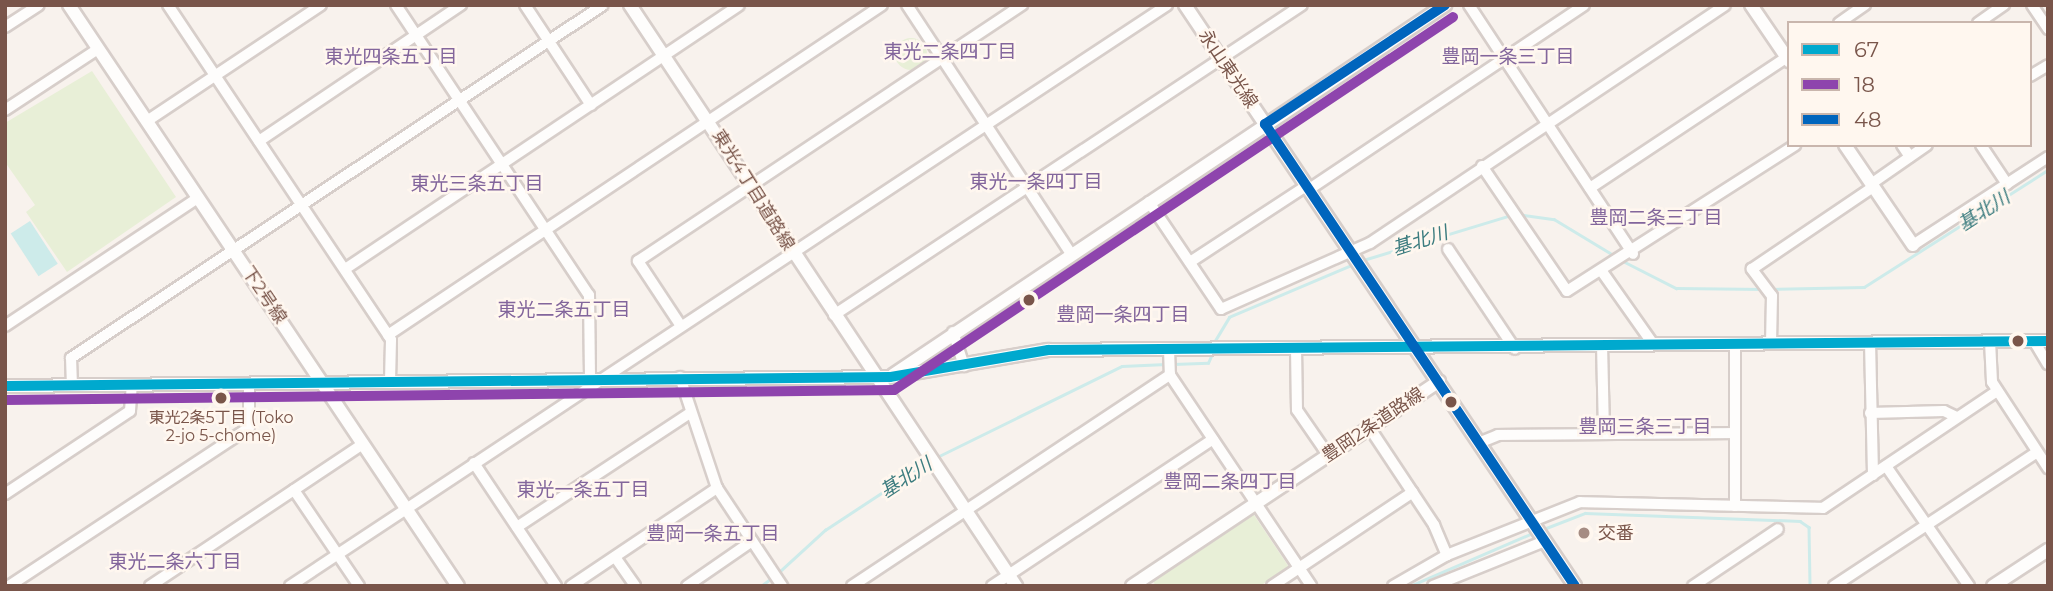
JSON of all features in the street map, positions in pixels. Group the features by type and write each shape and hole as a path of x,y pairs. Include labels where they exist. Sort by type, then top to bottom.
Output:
{"street":[{"path":"5,27 39,5"},
{"name":"下2号線","path":"69,5 458,586"},
{"path":"147,121 321,5"},
{"path":"396,5 589,295 597,378"},
{"path":"259,141 461,5"},
{"path":"525,5 591,105"},
{"path":"72,386 71,358 603,5"},
{"name":"東光4丁目道路線","path":"630,5 709,120 874,377 1016,586"},
{"path":"345,270 739,5"},
{"path":"388,335 882,5"},
{"path":"907,5 1071,254"},
{"path":"290,586 597,378 681,326 1167,5"},
{"name":"永山東光線","path":"1185,5 1481,442 1575,586"},
{"path":"834,315 1302,5"},
{"path":"890,377 953,332 1445,5"},
{"path":"1469,5 1631,255"},
{"path":"1190,262 1584,5"},
{"path":"1149,202 1221,309 1352,254 1725,5"},
{"path":"1751,5 1787,57"},
{"path":"1842,21 1865,5"},
{"path":"1981,21 2004,5"},
{"path":"2032,5 2048,29"},
{"path":"681,326 638,261 1018,6"},
{"path":"174,7 216,76 388,335 390,381"},
{"path":"5,110 98,49"},
{"path":"1590,188 1787,59"},
{"path":"2032,75 2048,65"},
{"path":"1482,166 1567,291 1592,273 1604,273 1792,147"},
{"path":"1846,147 1913,246 2048,157"},
{"path":"1903,147 1910,157"},
{"path":"1771,343 1772,296 1752,268 1924,147"},
{"path":"1982,147 2007,184"},
{"path":"5,326 198,198"},
{"path":"1448,249 1515,349"},
{"path":"1604,273 1653,344"},
{"path":"953,332 964,366"},
{"path":"1990,341 1994,386 2048,468"},
{"path":"2034,341 2048,364"},
{"path":"852,586 965,510 1170,363 1202,348 1515,349 1602,344 2048,341"},
{"path":"1870,342 1873,475"},
{"path":"1602,344 1604,434"},
{"path":"1735,345 1735,506"},
{"path":"1296,348 1297,410 1328,456"},
{"path":"5,386 680,377 890,377 1048,350 1170,363"},
{"path":"1170,363 1213,439 1311,586"},
{"path":"680,377 690,413 718,488 780,583"},
{"name":"豊岡2条道路線","path":"1132,586 1146,582 1257,503 1439,381"},
{"path":"9,586 249,428 249,384"},
{"path":"5,494 130,411 132,385"},
{"path":"1393,586 1447,555 1580,502 1823,508 1957,417 1994,386"},
{"path":"1870,413 1944,411 1957,417"},
{"path":"517,527 690,413"},
{"path":"1369,427 1413,492 1447,555"},
{"path":"1481,442 1498,435 1734,433"},
{"path":"992,586 1213,439"},
{"path":"150,586 363,444"},
{"path":"1834,586 2037,452"},
{"path":"474,463 556,586"},
{"path":"1886,466 1969,586"},
{"path":"571,586 718,488"},
{"path":"294,490 359,586"},
{"path":"1272,586 1413,492"},
{"path":"1693,586 1778,529"},
{"path":"1433,586 1453,582 1543,538"},
{"path":"687,586 752,541"},
{"path":"1993,586 2048,550"},
{"path":"615,557 635,586"}],"green space":[{"path":"911,38 922,43 927,54 922,65 911,70 900,65 895,54 900,43"},
{"path":"92,71 176,197 67,272 26,212 35,205 5,162 5,123"},
{"path":"1252,512 1289,567 1260,586 1156,586 1152,580"}],"water":[{"path":"30,221 58,264 38,276 11,234"}],"waterway":[{"name":"基北川","path":"1771,289 1864,287 2048,170"},
{"name":"基北川","path":"1517,214 1554,219 1615,256"},
{"name":"基北川","path":"1360,261 1511,215"},
{"name":"基北川","path":"1621,260 1676,288 1764,289"},
{"name":"基北川","path":"1213,344 1229,317 1354,264"},
{"name":"基北川","path":"1173,364 1208,363 1212,354"},
{"name":"基北川","path":"935,458 1122,366 1166,364"},
{"name":"基北川","path":"778,573 825,530 930,461"},
{"path":"1541,530 1585,513 1800,521 1809,527 1810,586"},
{"path":"1410,586 1535,532"},
{"name":"基北川","path":"761,586 773,577"}],"transit line":[{"name":"48","path":"1445,5 1265,124 1575,586"},
{"name":"18","path":"5,400 894,390 1453,17"},
{"name":"67","path":"5,386 890,377 1048,350 2048,341"}],"place":[{"name":"東光2条5丁目 (Toko 2-jo 5-chome)","path":"221,398"},
{"name":"交番","path":"1584,533"}],"district":[{"name":"東光二条四丁目","path":"950,52"},
{"name":"東光四条五丁目","path":"391,57"},
{"name":"豊岡一条三丁目","path":"1508,57"},
{"name":"東光一条四丁目","path":"1036,182"},
{"name":"東光三条五丁目","path":"477,184"},
{"name":"豊岡二条三丁目","path":"1656,218"},
{"name":"東光二条五丁目","path":"564,310"},
{"name":"豊岡一条四丁目","path":"1123,315"},
{"name":"豊岡三条三丁目","path":"1645,427"},
{"name":"豊岡二条四丁目","path":"1230,482"},
{"name":"東光一条五丁目","path":"583,490"},
{"name":"豊岡一条五丁目","path":"713,534"},
{"name":"東光二条六丁目","path":"175,562"}]}
